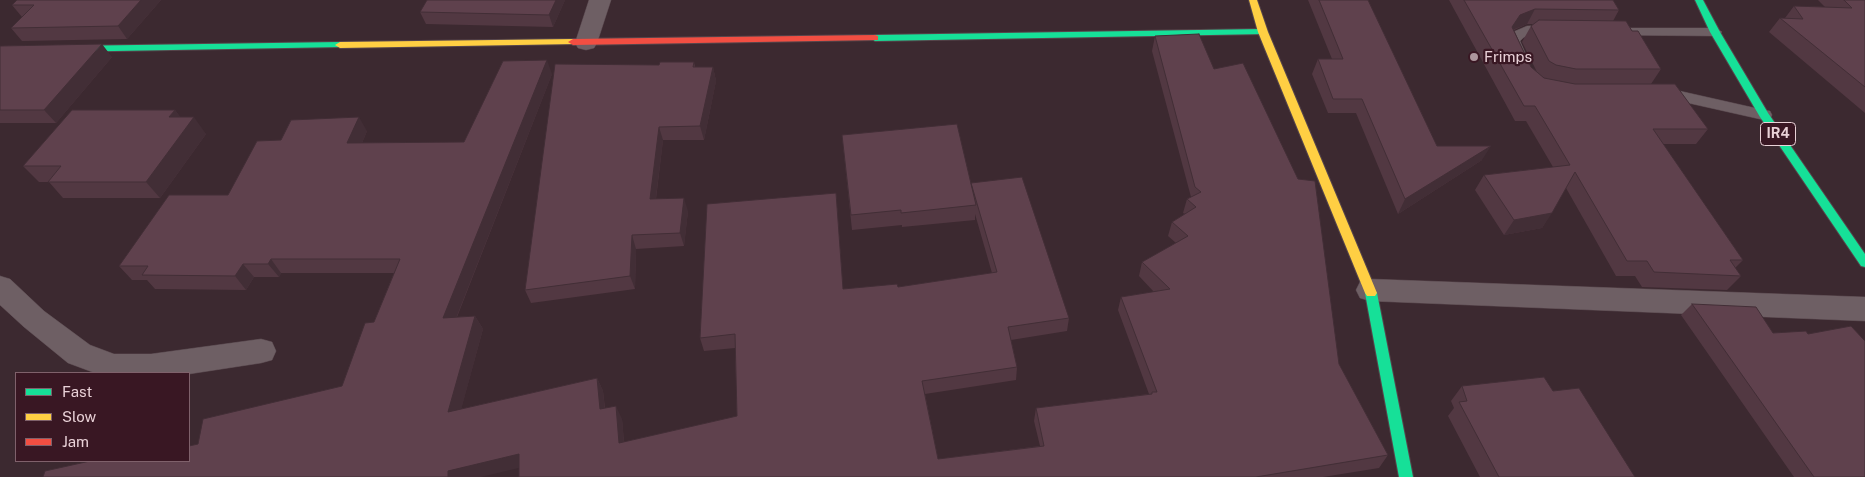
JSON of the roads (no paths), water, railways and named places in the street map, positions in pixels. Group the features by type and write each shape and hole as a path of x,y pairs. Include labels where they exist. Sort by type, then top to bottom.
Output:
{"street":[{"path":"586,43 600,0"},
{"path":"1254,0 1263,32 1370,290 1406,477"},
{"name":"IR4","path":"1699,0 1764,115 1865,263"},
{"path":"0,50 1263,32"},
{"path":"0,287 34,319 79,354 113,366 151,367 261,351"},
{"path":"1370,290 1865,309"}],"lane":[{"path":"1528,72 1514,45 1513,41 1518,34 1528,30 1572,30"},
{"path":"1600,31 1716,32"},
{"path":"1628,32 1638,49"},
{"path":"1654,75 1664,92"},
{"path":"1648,93 1664,92 1764,115"}],"place":[{"name":"Frimps","path":"1474,57"}]}
